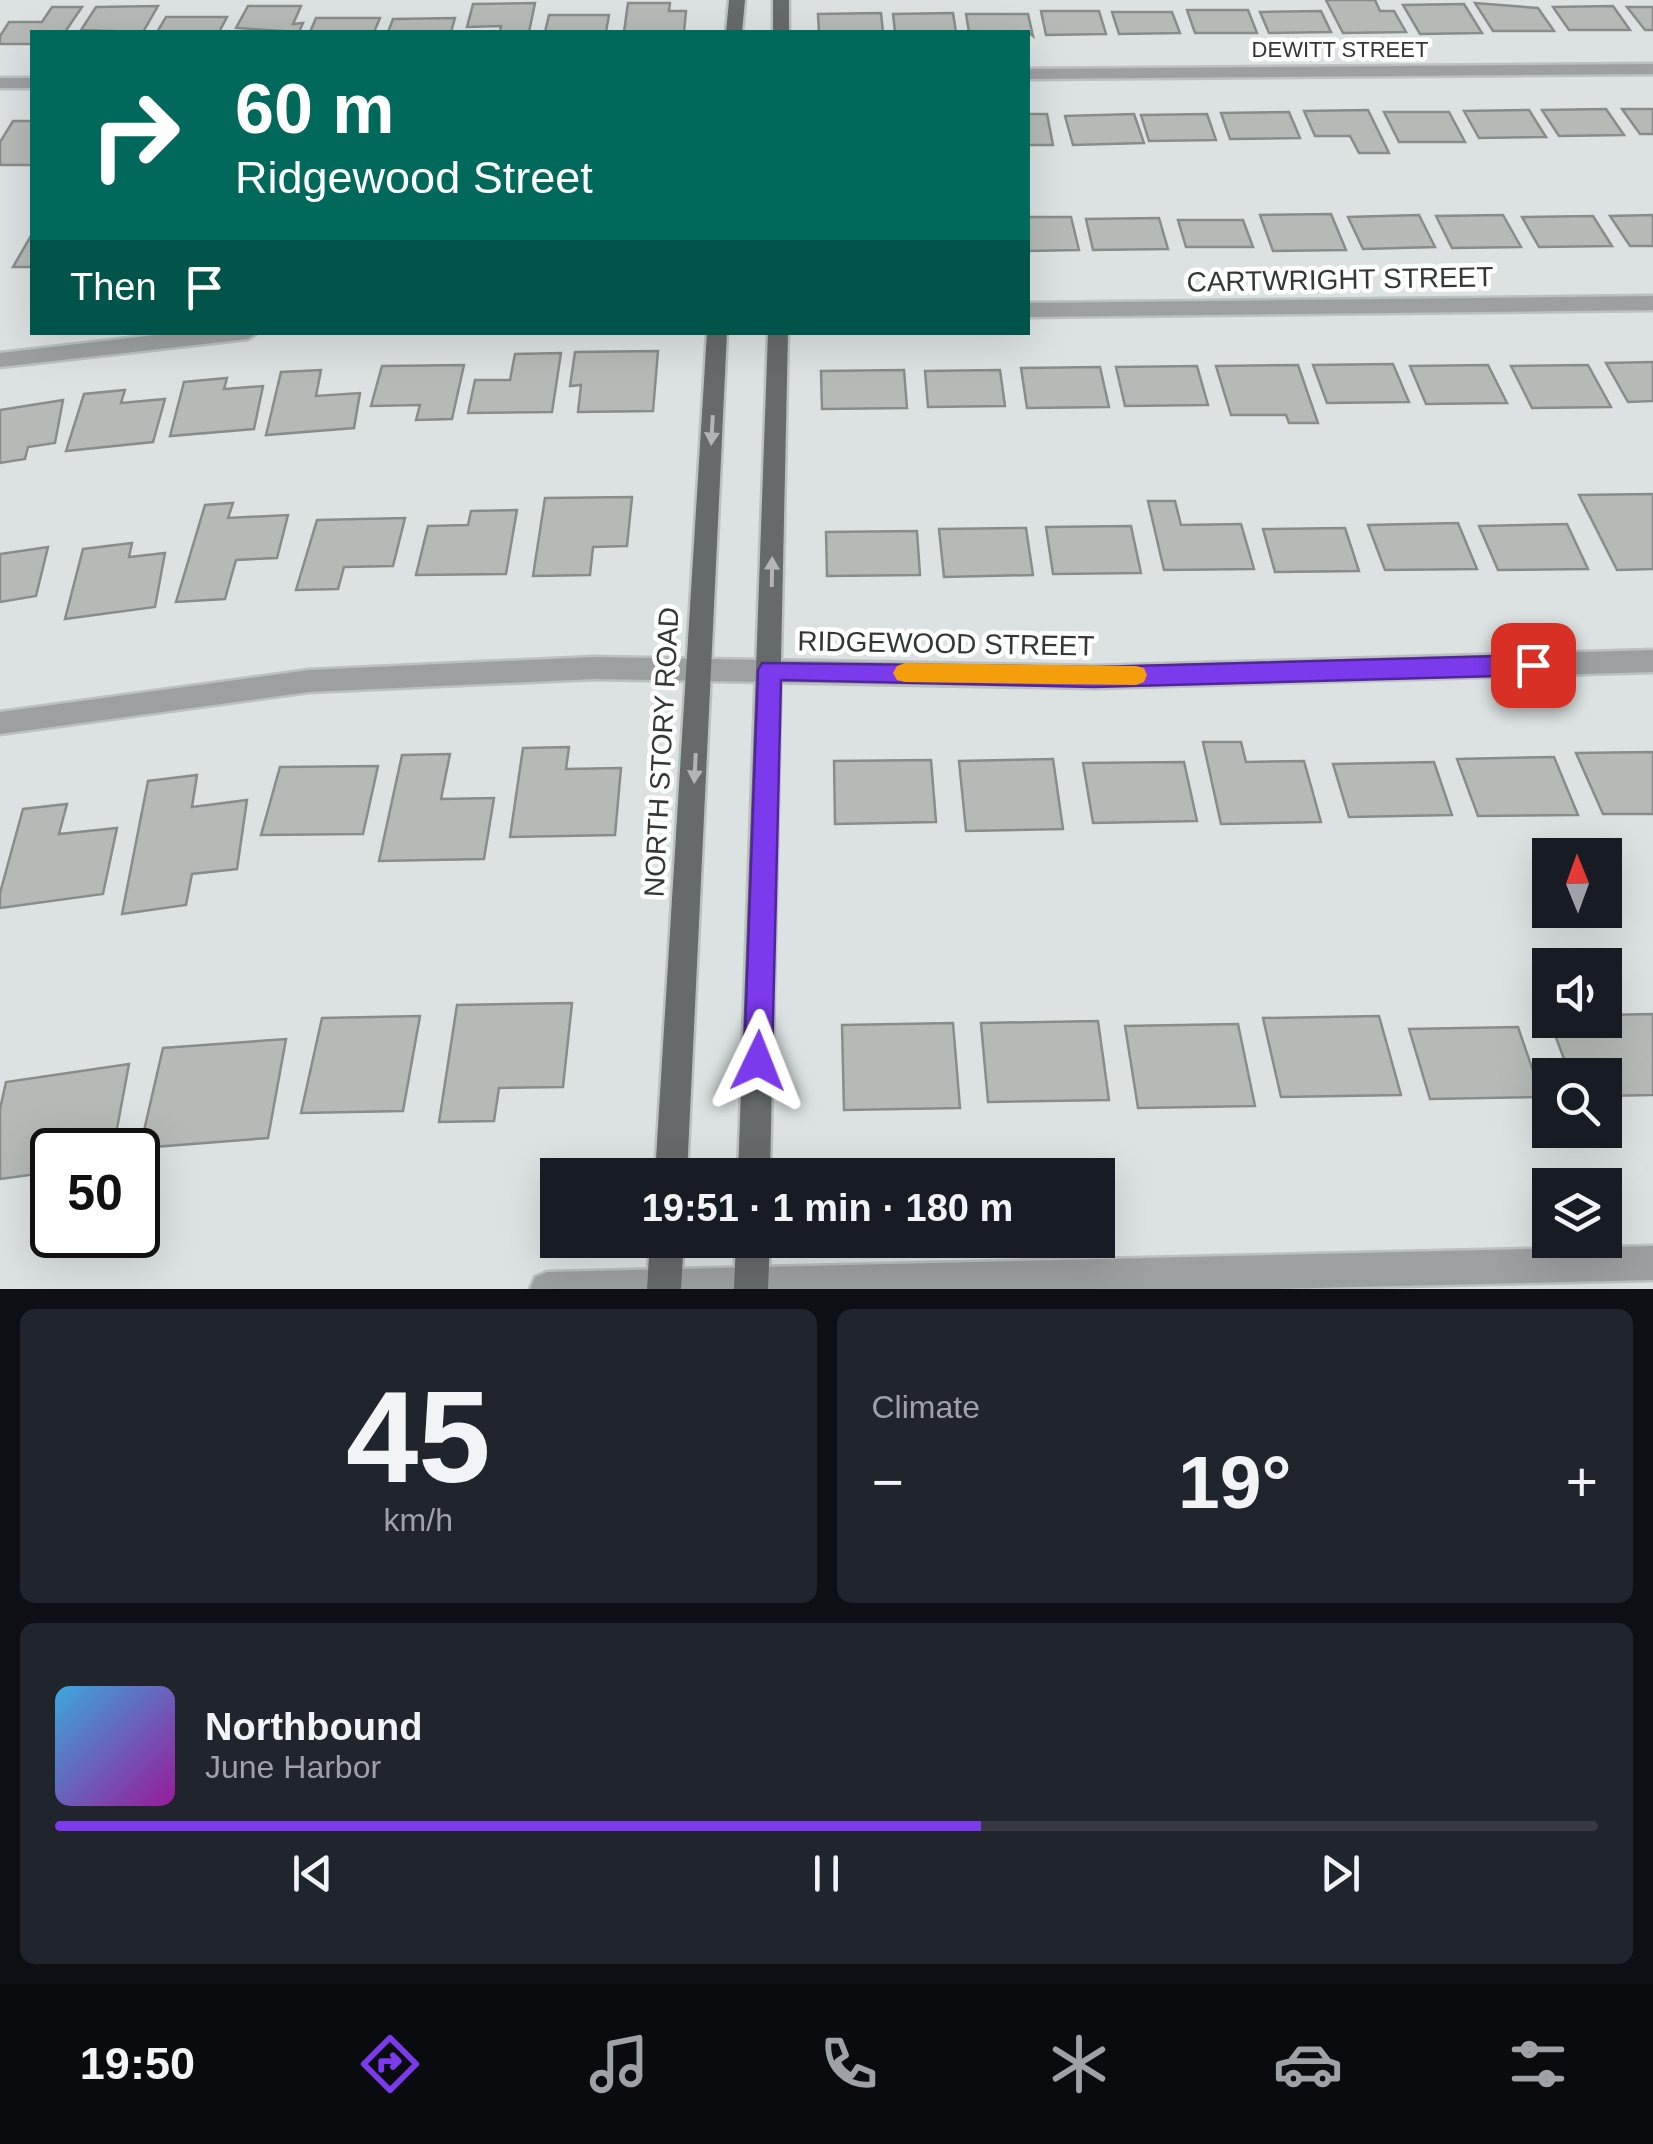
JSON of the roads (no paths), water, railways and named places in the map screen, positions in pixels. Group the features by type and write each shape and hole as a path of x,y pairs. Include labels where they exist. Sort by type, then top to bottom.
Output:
{"main road":[{"path":"734,30 737,0"},
{"path":"781,0 781,30"},
{"name":"NORTH STORY ROAD","path":"672,1158 717,335"},
{"path":"755,1158 778,335"},
{"path":"664,1288 666,1258"},
{"path":"751,1287 752,1258"}],"street":[{"name":"DEWITT STREET","path":"1030,74 1653,69"},
{"path":"0,83 30,83"},
{"name":"CARTWRIGHT STREET","path":"1030,310 1653,303"},
{"path":"0,360 221,335"},
{"name":"RIDGEWOOD STREET","path":"0,723 309,681 596,668 1094,677 1653,661"},
{"path":"547,1289 1653,1264"}]}
